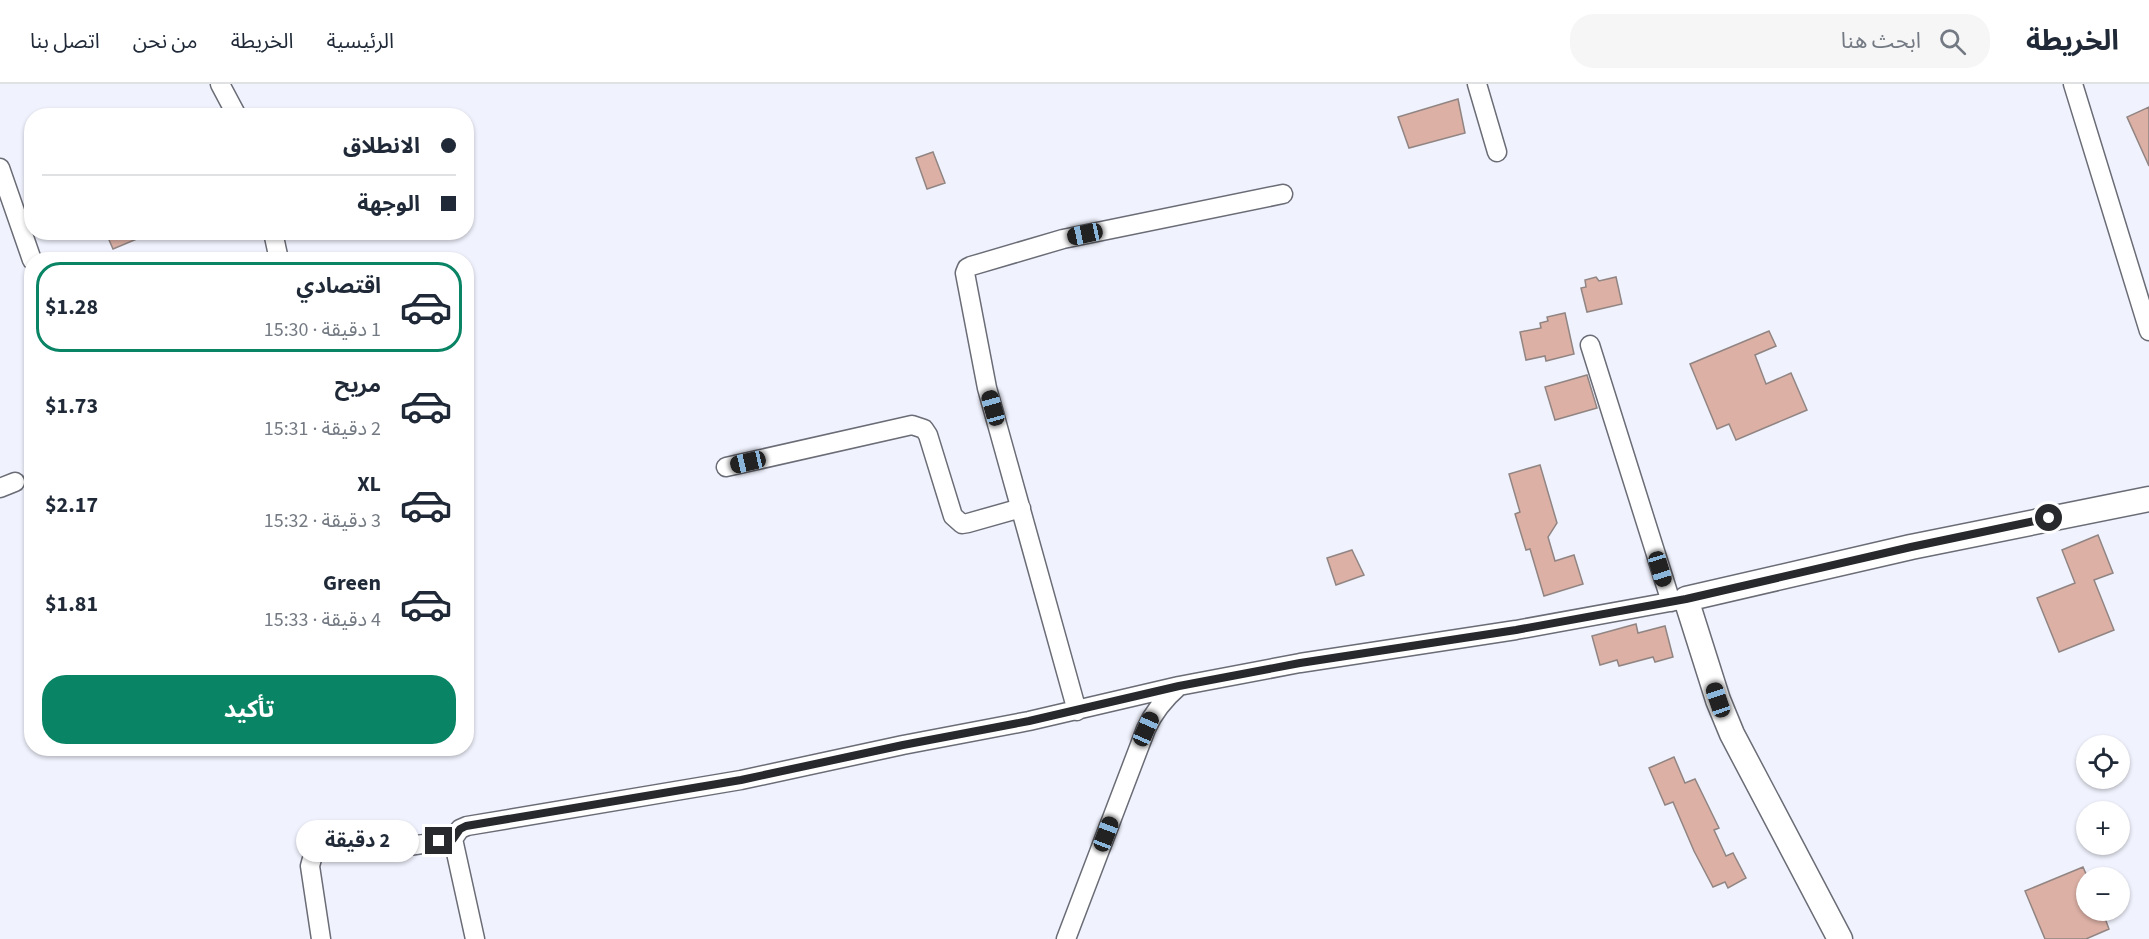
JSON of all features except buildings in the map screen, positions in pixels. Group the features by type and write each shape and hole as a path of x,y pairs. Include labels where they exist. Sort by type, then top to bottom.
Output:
{"main road":[{"path":"1840,939 1732,734 1678,600 1911,547 2149,499"}],"street":[{"path":"220,84 233,108"},
{"path":"1477,84 1497,152"},
{"path":"2073,84 2149,332"},
{"path":"0,168 24,237"},
{"path":"1077,711 987,388 965,273 967,268 1063,239 1283,194"},
{"path":"321,939 310,866 313,855 322,850 384,844 404,846 453,839 460,829 466,826 741,780 1077,711 1179,686 1300,663 1516,630 1678,600 1590,345"},
{"path":"726,467 912,425 924,429 928,435 953,516 958,522 968,523 1021,508"},
{"path":"1066,939 1146,729 1154,712 1179,686"},
{"path":"453,839 475,939"}],"route":[{"path":"439,841 453,839 460,829 466,826 741,780 1077,711 1179,686 1300,663 1516,630 1686,599 2049,518"}]}
